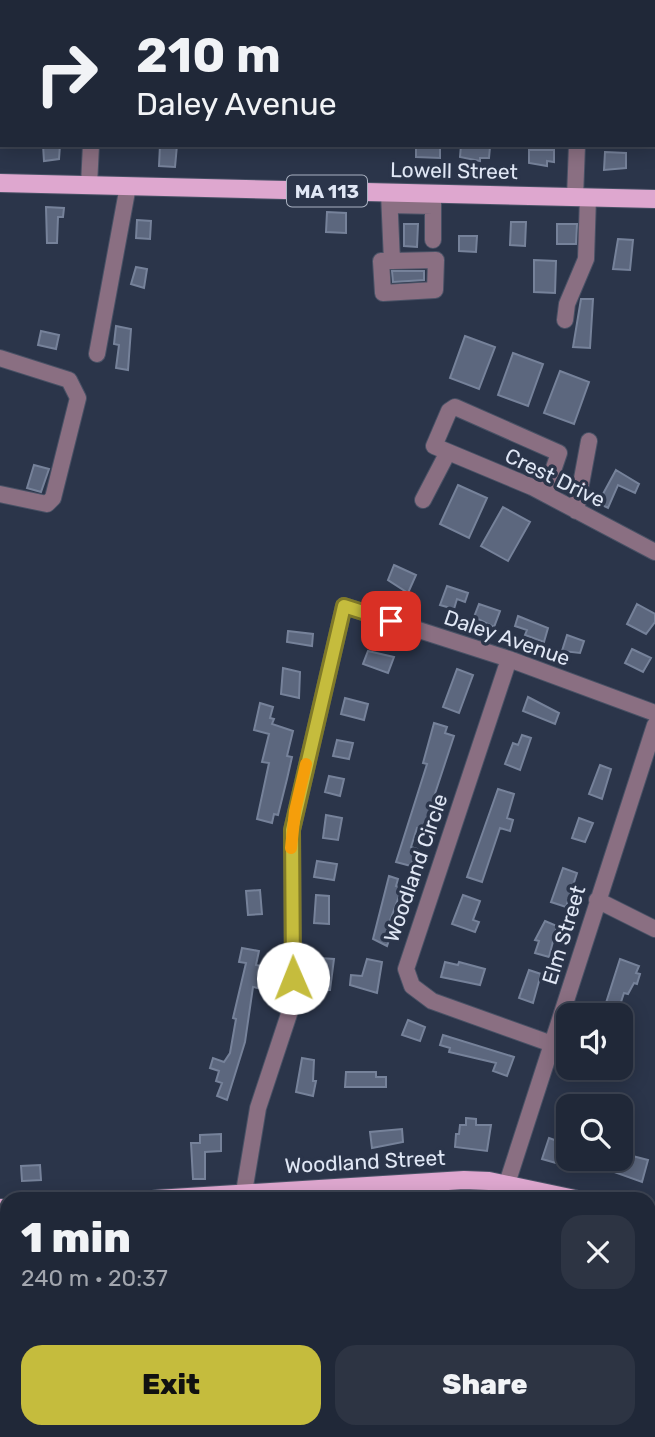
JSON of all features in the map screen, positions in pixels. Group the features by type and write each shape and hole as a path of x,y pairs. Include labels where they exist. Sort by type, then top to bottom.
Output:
{"main road":[{"name":"Lowell Street","path":"0,183 128,186 389,199 655,199"},
{"name":"Woodland Street","path":"372,1192 464,1180 504,1192"}],"street":[{"path":"89,185 90,147"},
{"path":"565,320 568,304 586,259 577,147"},
{"path":"97,354 128,186"},
{"path":"389,199 392,261"},
{"path":"433,200 433,240"},
{"path":"0,358 69,380 75,390 76,409 53,498 47,504 0,494"},
{"path":"423,500 441,449 449,411 455,407 559,453 545,494"},
{"path":"576,511 589,441"},
{"name":"Crest Drive","path":"441,449 545,494 655,552"},
{"name":"Daley Avenue","path":"238,1192 258,1108 291,1008 292,830 344,606 509,659 655,713"},
{"name":"Woodland Circle","path":"509,659 406,969 412,986 432,1001 552,1044"},
{"name":"Elm Street","path":"504,1192 655,724"},
{"path":"597,900 655,929"}],"building":[{"path":"43,147 60,147 59,159 44,161"},
{"path":"160,147 177,147 175,167 159,166"},
{"path":"416,147 440,147 440,158 416,157"},
{"path":"461,147 490,147 489,158 480,158 480,161 460,157"},
{"path":"529,150 554,150 554,162 547,161 547,166 529,163"},
{"path":"605,152 626,153 626,168 604,170"},
{"path":"46,207 64,208 63,217 58,217 57,243 47,243"},
{"path":"327,212 346,213 346,233 326,232"},
{"path":"137,220 151,221 150,239 136,238"},
{"path":"511,222 526,222 525,246 510,245"},
{"path":"404,224 418,224 417,247 404,246"},
{"path":"557,224 577,224 576,244 557,244"},
{"path":"459,236 477,236 476,252 459,251"},
{"path":"618,239 633,240 630,270 613,269"},
{"path":"534,260 556,261 555,293 534,292"},
{"path":"136,267 147,269 144,288 131,284"},
{"path":"392,271 424,271 424,280 393,282"},
{"path":"581,299 593,299 590,348 573,347"},
{"path":"116,326 131,329 128,370 116,368 119,345 114,344"},
{"path":"41,331 59,335 56,349 38,345"},
{"path":"465,336 495,347 479,389 450,378"},
{"path":"513,353 543,364 528,406 498,395"},
{"path":"560,371 589,382 574,424 544,413"},
{"path":"34,465 49,469 41,492 27,488"},
{"path":"616,470 639,484 635,493 618,485 608,508 598,503"},
{"path":"458,485 487,498 469,538 440,524"},
{"path":"503,507 530,522 508,561 481,546"},
{"path":"394,565 416,575 408,593 388,580"},
{"path":"447,586 468,593 465,602 457,599 454,609 440,605"},
{"path":"479,604 500,611 494,627 474,617"},
{"path":"637,604 655,614 655,622 646,634 627,624"},
{"path":"518,616 548,628 544,642 525,635 527,630 515,626"},
{"path":"288,631 313,634 312,646 287,642"},
{"path":"567,635 584,641 580,653 562,651"},
{"path":"632,649 651,658 643,672 625,663"},
{"path":"368,651 394,657 388,673 363,664"},
{"path":"283,668 300,672 299,698 281,694"},
{"path":"457,669 473,675 459,713 443,707"},
{"path":"528,697 559,713 555,724 523,711"},
{"path":"345,698 368,704 364,720 341,714"},
{"path":"260,703 273,707 270,718 274,719 272,724 293,731 287,756 292,757 287,779 278,815 274,814 272,823 257,819 269,763 262,762 269,734 254,730"},
{"path":"434,723 447,727 445,733 454,736 423,830 417,828 411,847 417,849 411,866 396,862 427,764 423,763"},
{"path":"522,735 531,738 520,770 505,764 513,743 518,745"},
{"path":"337,740 353,743 349,759 333,756"},
{"path":"600,765 611,769 602,799 589,794"},
{"path":"329,776 344,779 340,796 325,792"},
{"path":"498,789 514,794 507,818 513,820 510,831 500,828 482,882 467,877"},
{"path":"326,815 342,818 338,840 323,838"},
{"path":"579,818 593,823 585,842 572,838"},
{"path":"317,861 337,864 334,880 314,877"},
{"path":"563,868 577,873 566,907 551,902"},
{"path":"389,876 398,879 396,886 402,888 388,926 393,928 387,946 373,939"},
{"path":"260,890 262,914 248,915 246,891"},
{"path":"316,895 329,896 329,924 314,923"},
{"path":"463,895 480,901 473,920 479,922 475,932 452,924"},
{"path":"545,921 557,926 549,957 535,953 539,941 535,940"},
{"path":"242,948 259,951 256,965 266,967 258,988 253,987 245,1042 227,1100 217,1096 222,1083 216,1081 219,1071 210,1068 213,1058 224,1062 230,1053 236,1019 233,1018 246,963 239,962"},
{"path":"319,958 334,959 330,990 318,990"},
{"path":"367,959 382,962 377,993 350,985 351,975 362,976"},
{"path":"620,959 639,966 636,973 640,974 637,984 634,983 628,994 624,993 621,1003 606,1003"},
{"path":"445,962 458,965 459,962 485,969 480,985 441,977"},
{"path":"529,970 541,974 533,1003 519,998"},
{"path":"408,1020 425,1027 420,1041 402,1035"},
{"path":"443,1035 514,1057 507,1076 493,1071 496,1063 449,1052 450,1048 440,1045"},
{"path":"302,1058 314,1060 313,1081 316,1081 313,1096 296,1092"},
{"path":"346,1072 376,1072 376,1077 386,1077 386,1087 345,1087"},
{"path":"466,1118 476,1119 476,1125 491,1125 487,1151 455,1147 456,1134 459,1134 460,1125 466,1125"},
{"path":"402,1129 403,1142 372,1148 370,1132"},
{"path":"221,1134 221,1151 205,1152 205,1179 193,1179 191,1143 200,1143 200,1135"},
{"path":"549,1138 556,1140 556,1163 542,1159"},
{"path":"633,1156 648,1160 642,1182 614,1172 633,1171"},
{"path":"40,1165 41,1180 22,1181 21,1166"}],"slow traffic":[{"path":"291,848 295,811 306,764"}],"route":[{"path":"293,978 292,830 344,606 391,621"}]}
